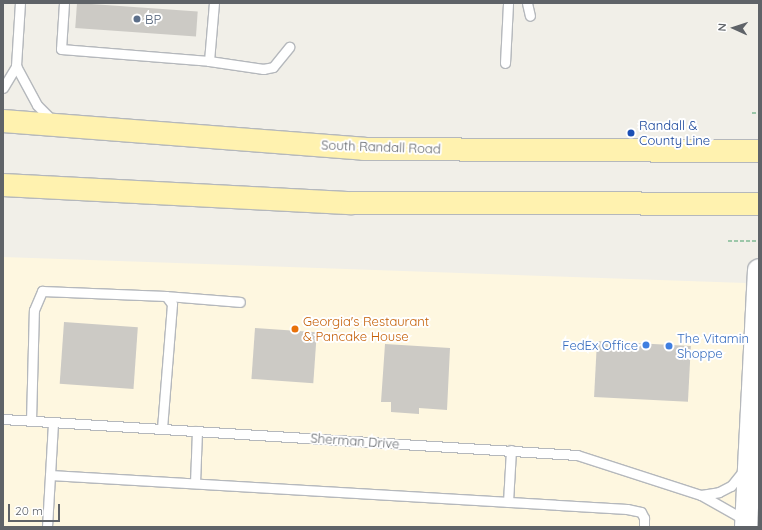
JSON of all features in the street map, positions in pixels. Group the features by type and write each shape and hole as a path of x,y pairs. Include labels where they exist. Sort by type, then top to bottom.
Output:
{"main road":[{"name":"South Randall Road","path":"3,121 364,149 759,151"},
{"path":"3,185 352,203 759,204"}],"street":[{"path":"746,524 759,270"}],"lane":[{"path":"3,88 16,66 20,3"},
{"path":"64,3 61,49 209,61 263,69 273,67 289,47"},
{"path":"209,61 214,3"},
{"path":"505,63 508,3"},
{"path":"527,3 530,16"},
{"path":"16,66 37,105 57,126"},
{"path":"31,421 34,310 42,291 166,296 240,302"},
{"path":"162,429 172,304 166,296"},
{"name":"Sherman Drive","path":"3,419 577,455 701,495 746,524"},
{"path":"47,527 53,422"},
{"path":"195,483 197,431"},
{"path":"508,502 511,450"},
{"name":"Sherman Drive","path":"701,495 719,492 731,486 748,465"},
{"path":"50,475 636,510 641,512 644,518 644,527"}],"path":[{"path":"752,113 759,113"},
{"path":"728,241 759,241"}],"shaded area":[{"path":"3,257 746,283 737,527 3,527"}],"building":[{"name":"BP","path":"77,3 198,11 196,36 75,28"},
{"path":"64,322 138,327 133,389 60,384"},
{"path":"255,328 317,332 313,383 251,379"},
{"path":"597,341 691,346 688,402 594,397"},
{"path":"385,344 450,348 447,410 419,408 419,414 391,412 391,402 381,402"}],"place":[{"name":"BP","path":"137,19"},
{"name":"Randall & County Line","path":"631,133"},
{"name":"Georgia's Restaurant & Pancake House","path":"295,329"},
{"name":"FedEx Office","path":"646,345"},
{"name":"The Vitamin Shoppe","path":"669,346"}]}
